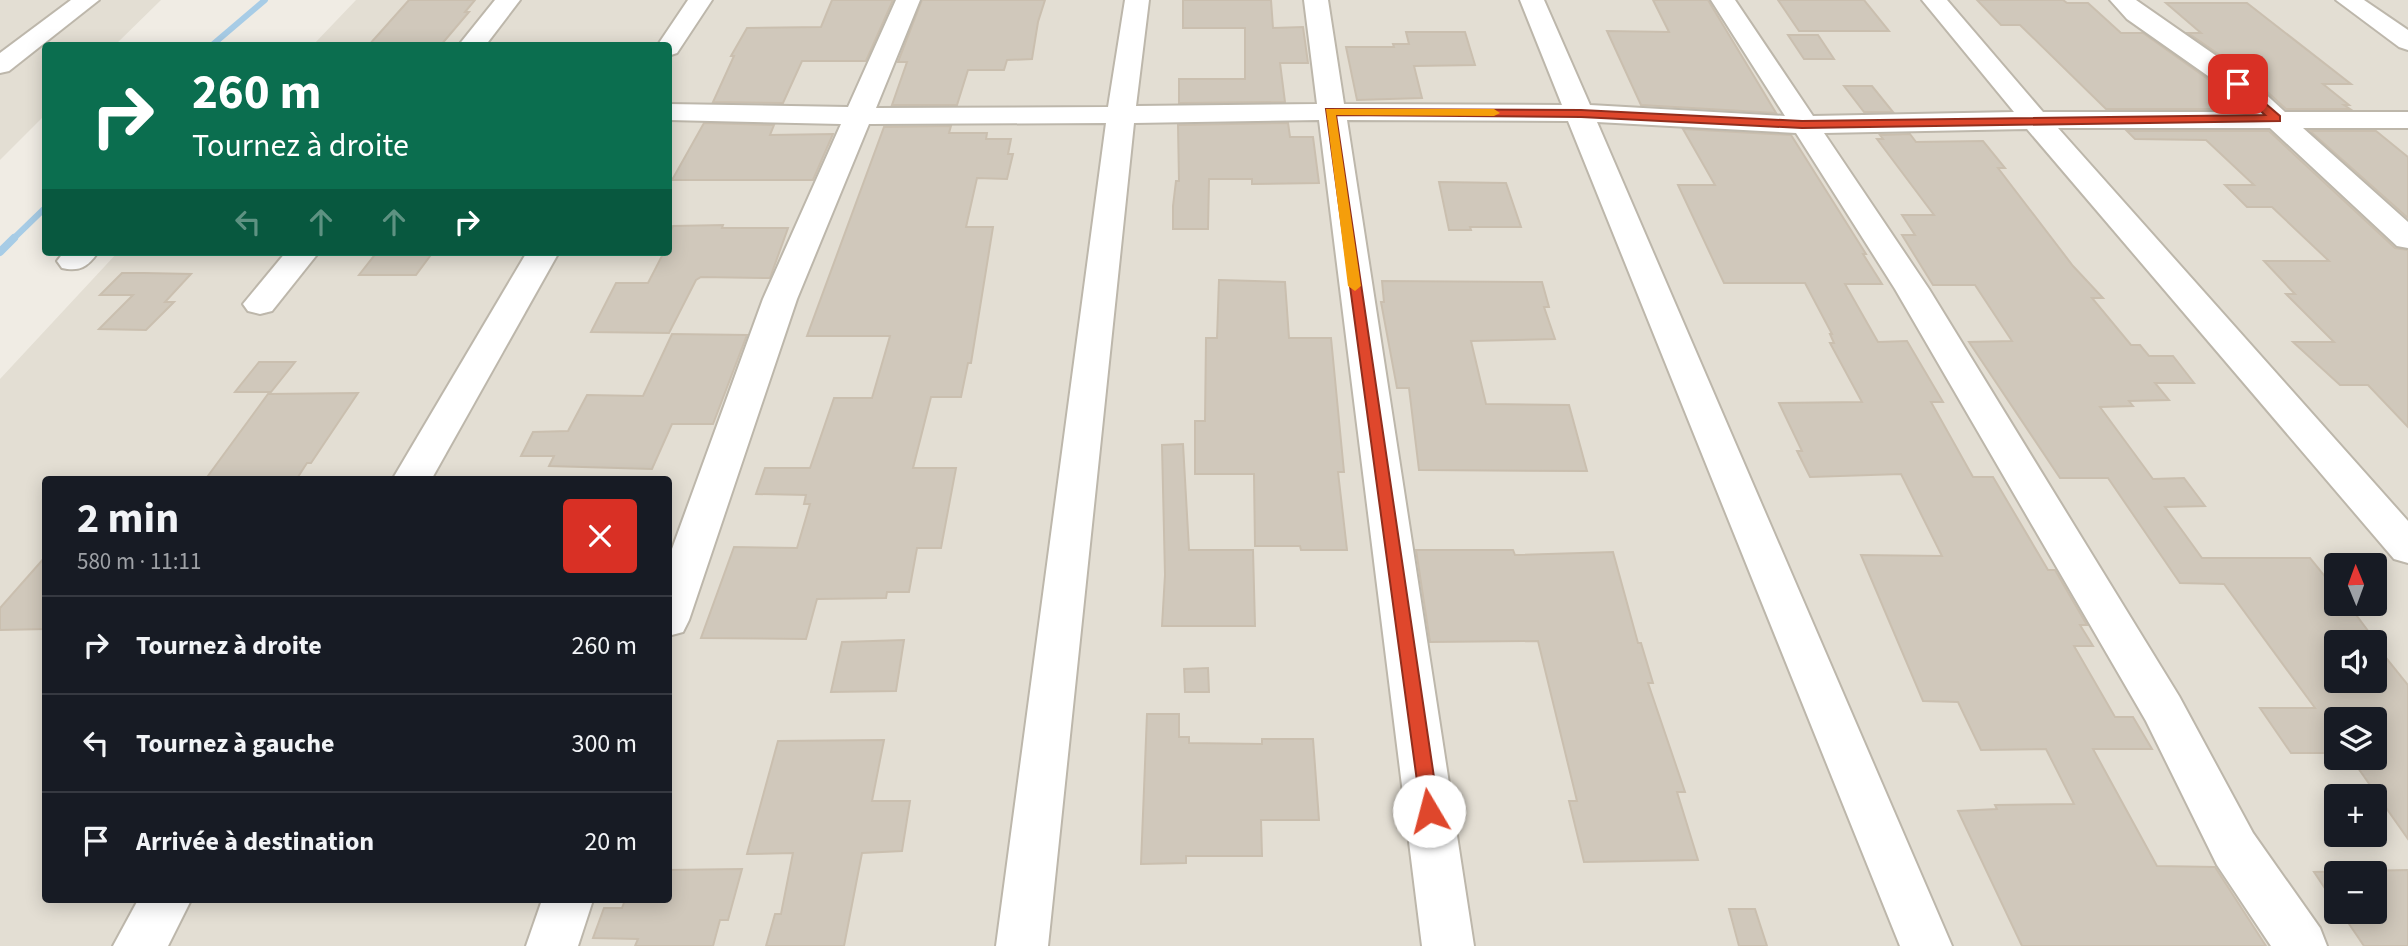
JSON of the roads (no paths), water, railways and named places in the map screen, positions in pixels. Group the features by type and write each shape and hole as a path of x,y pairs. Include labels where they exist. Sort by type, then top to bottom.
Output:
{"street":[{"path":"0,65 87,0"},
{"path":"474,42 508,0"},
{"path":"672,42 700,0"},
{"path":"672,608 779,299 908,0"},
{"path":"1021,946 1106,223 1137,0"},
{"path":"1316,0 1448,946"},
{"path":"1532,0 1926,946"},
{"path":"1723,0 1802,125 1912,289 2162,709 2235,849 2301,946"},
{"path":"1934,0 2035,120 2408,548"},
{"path":"2122,0 2136,14 2238,84 2408,239"},
{"path":"2348,0 2408,42"},
{"path":"672,112 857,116 1581,113 1802,125 2035,120 2408,120"},
{"path":"260,304 300,256"},
{"path":"413,476 541,256"},
{"path":"139,946 164,903"},
{"path":"552,946 567,903"}],"waterway":[{"path":"216,42 265,0"},
{"path":"12,240 42,211"},
{"path":"0,252 12,240"}]}
